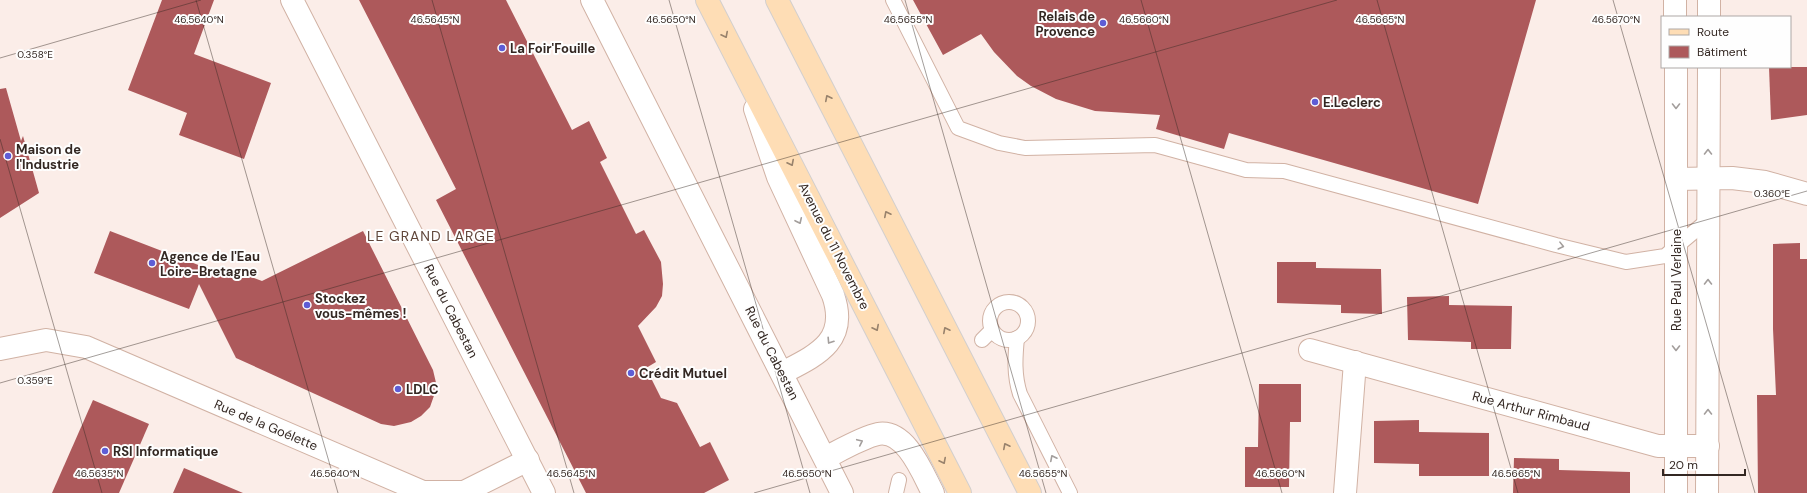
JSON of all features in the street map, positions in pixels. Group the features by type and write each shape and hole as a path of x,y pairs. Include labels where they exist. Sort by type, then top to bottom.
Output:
{"main road":[{"name":"Avenue du 11 Novembre","path":"708,0 960,493"},
{"path":"778,0 1030,493"}],"street":[{"name":"Rue du Cabestan","path":"292,0 544,493"},
{"name":"Rue du Cabestan","path":"592,0 842,493"},
{"path":"1675,0 1675,16"},
{"path":"1709,0 1709,16"},
{"path":"741,66 778,177 833,295 837,308 836,330 826,347 815,356 782,373"},
{"name":"Rue Paul Verlaine","path":"1676,68 1676,493"},
{"path":"1708,493 1709,68"},
{"path":"1676,179 1732,178 1765,182 1807,194"},
{"name":"Rue de la Goélette","path":"0,349 46,340 86,346 422,492 464,493 528,460"},
{"name":"Rue Arthur Rimbaud","path":"1310,350 1664,447 1708,446"},
{"path":"1345,493 1355,362"},
{"path":"824,458 873,436 884,434 891,436 906,446 933,493"}],"lane":[{"path":"893,0 958,128 999,143 1025,148 1155,145 1246,170 1284,171 1626,262 1665,256 1708,220"},
{"path":"1017,338 1006,340 987,335 990,317 996,306 1004,302 1014,302 1024,308 1028,318 1026,330 1017,338 1014,366 1016,380 1020,394 1070,493"}],"building":[{"path":"162,0 214,0 194,54 271,83 244,159 179,135 187,113 128,90"},
{"path":"359,0 506,0 572,130 589,121 607,158 600,162 636,234 644,230 661,262 663,284 662,296 656,307 638,326 656,362 646,368 661,398 677,403 700,447 710,442 729,480 704,493 586,493 436,200 456,189"},
{"name":"E.Leclerc","path":"913,0 1536,0 1478,204 1229,133 1224,149 1156,129 1160,115 1095,111 1056,99 1031,86 1017,76 994,52 981,34 943,55"},
{"path":"1807,67 1807,115 1771,120 1769,68"},
{"path":"6,88 21,141 23,136 39,193 0,218 0,89"},
{"path":"110,231 227,276 230,269 262,281 363,231 433,370 437,387 430,407 421,416 411,422 394,426 381,424 236,358 199,284 189,309 94,273"},
{"path":"1800,243 1800,259 1807,259 1807,493 1758,493 1757,395 1776,395 1773,329 1773,244"},
{"path":"1277,262 1316,262 1316,268 1381,269 1382,314 1341,313 1341,305 1277,303"},
{"path":"1449,296 1449,305 1512,306 1511,349 1471,349 1471,342 1408,340 1407,297"},
{"path":"1259,384 1301,384 1301,422 1290,422 1289,487 1245,487 1245,447 1258,447"},
{"path":"93,400 149,424 119,493 52,493"},
{"path":"1419,420 1419,432 1489,433 1489,476 1419,476 1419,464 1374,463 1374,421"},
{"path":"1514,458 1559,459 1559,470 1630,472 1630,493 1513,493"},
{"path":"184,468 243,493 173,493"}],"place":[{"name":"Relais de Provence","path":"1103,23"},
{"name":"La Foir'Fouille","path":"502,48"},
{"name":"E.Leclerc","path":"1315,102"},
{"name":"Maison de l'Industrie","path":"8,156"},
{"name":"Agence de l'Eau Loire-Bretagne","path":"152,263"},
{"name":"Stockez vous-mêmes !","path":"307,305"},
{"name":"Crédit Mutuel","path":"631,373"},
{"name":"LDLC","path":"398,389"},
{"name":"RSI Informatique","path":"105,451"}],"district":[{"name":"LE GRAND LARGE","path":"431,236"}]}
